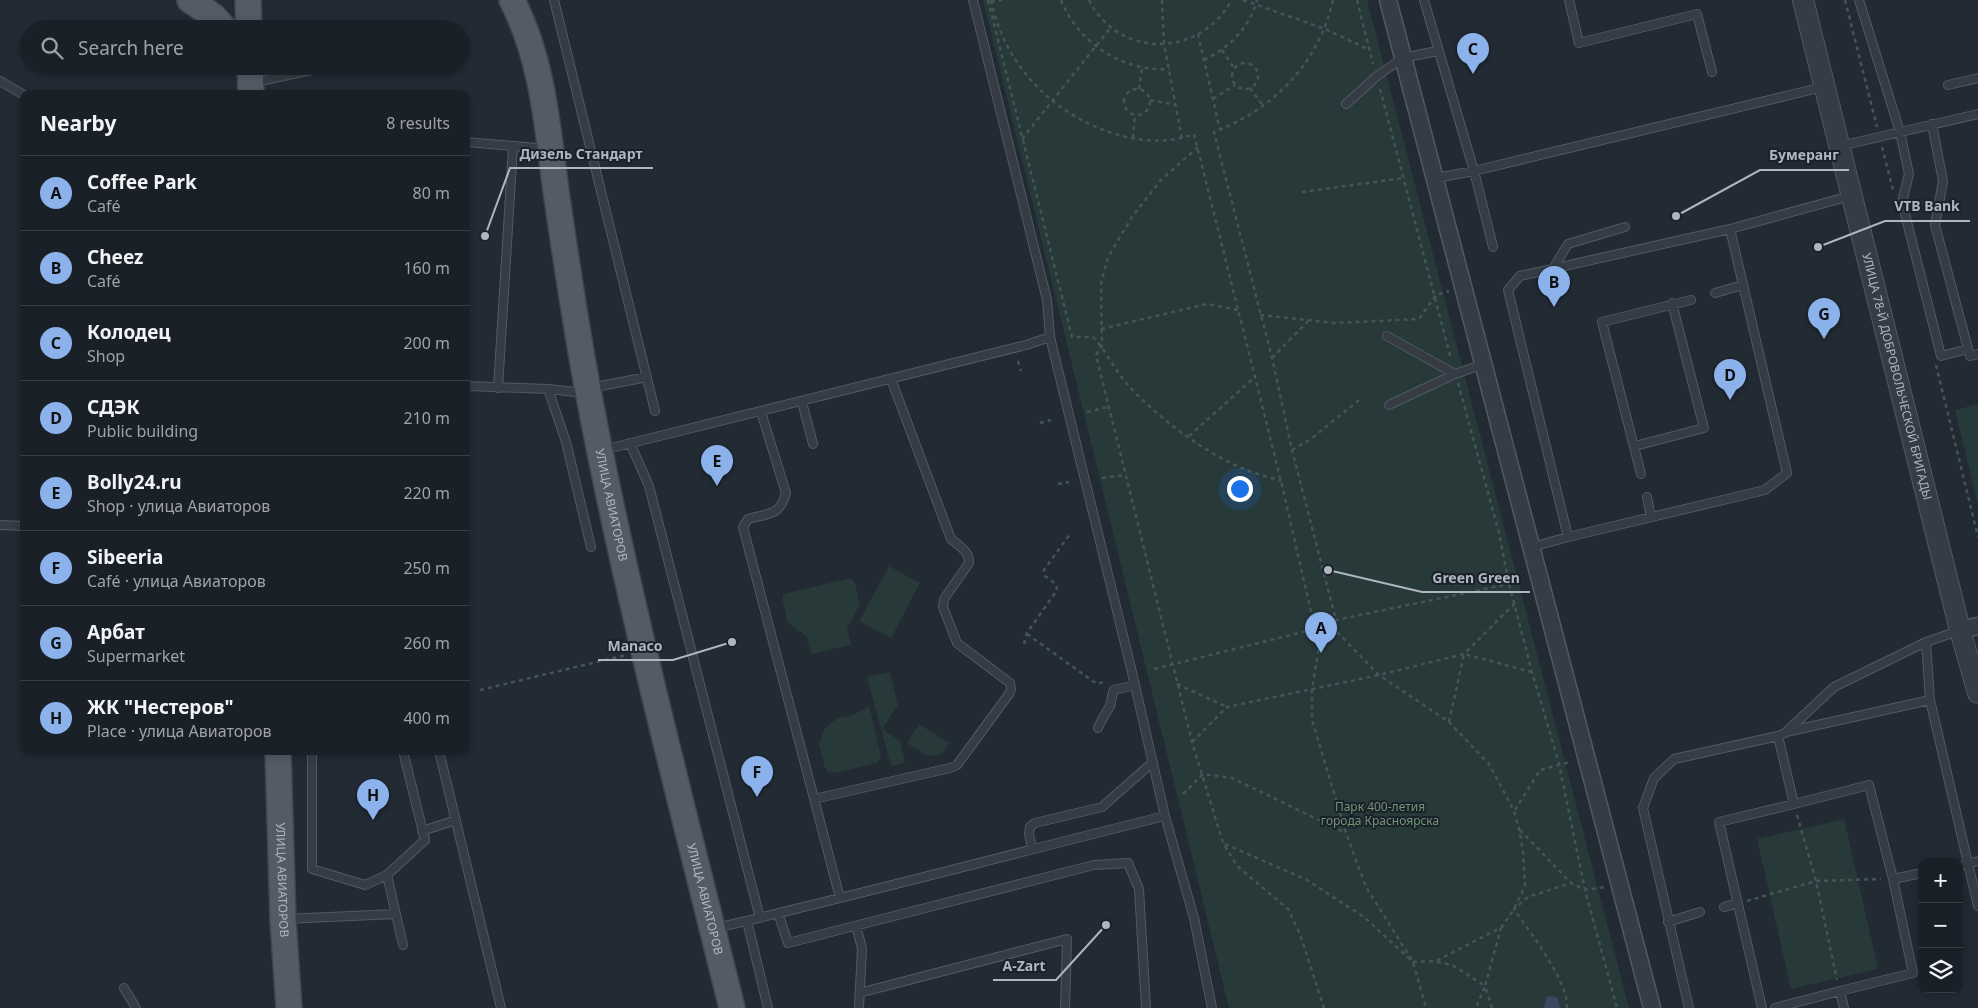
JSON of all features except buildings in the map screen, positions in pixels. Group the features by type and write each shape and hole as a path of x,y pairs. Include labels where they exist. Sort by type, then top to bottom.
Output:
{"main road":[{"path":"190,0 216,20"},
{"path":"248,0 249,20"},
{"name":"УЛИЦА АВИАТОРОВ","path":"512,0 530,40 542,88 568,276 600,451 644,651 732,1008"},
{"name":"УЛИЦА АВИАТОРОВ","path":"278,755 283,920 289,1008"}],"street":[{"path":"1388,0 1652,1008"},
{"name":"УЛИЦА 78-Й ДОБРОВОЛЬЧЕСКОЙ БРИГАДЫ","path":"1803,0 1852,195 1969,628 1978,693"}],"lane":[{"path":"554,0 655,411"},
{"path":"973,0 1048,300 1050,337 1165,816 1194,918 1212,1008"},
{"path":"1424,0 1437,51 1474,171 1493,248"},
{"path":"1569,0 1579,43 1697,14 1712,72"},
{"path":"1859,0 1900,132 1909,174 1902,202 1941,356 1968,349"},
{"path":"1346,104 1377,76 1404,58 1437,51"},
{"path":"1948,85 1978,78"},
{"path":"0,81 20,93"},
{"path":"1436,178 1474,171 1720,108 1825,86"},
{"path":"1840,146 1978,114"},
{"path":"1932,124 1943,181 1935,225 1970,356 1978,354"},
{"path":"470,142 550,149"},
{"path":"498,388 513,147"},
{"path":"1568,537 1508,290 1520,276 1730,229 1852,195"},
{"path":"1554,268 1568,244 1625,227"},
{"path":"1532,547 1765,490 1787,473 1730,229"},
{"path":"1715,293 1743,285"},
{"path":"1641,474 1602,322 1690,300"},
{"path":"1635,446 1704,428 1672,304"},
{"path":"1387,336 1455,374"},
{"path":"600,451 802,402 1026,345 1050,337"},
{"path":"1389,405 1455,374 1484,364"},
{"path":"470,386 588,391 647,377"},
{"path":"814,799 950,768 957,764 1011,689 1010,683 957,643 942,607 944,599 969,563 969,558 967,553 951,539 891,378"},
{"path":"548,389 566,442 591,547"},
{"path":"802,402 813,444"},
{"path":"761,412 786,492 783,504 775,511 748,518 743,527 840,898"},
{"path":"630,443 649,486 760,918"},
{"path":"1647,498 1651,517"},
{"path":"0,525 20,526"},
{"path":"1782,734 1834,686 1926,642 1969,628"},
{"path":"1926,642 1930,700 1978,906"},
{"path":"1098,728 1103,715 1110,705 1114,690 1135,685"},
{"path":"1689,1008 1643,808 1654,778 1674,759 1930,700"},
{"path":"1782,734 1794,804"},
{"path":"312,755 312,869 365,885 387,875 425,840 404,755"},
{"path":"440,755 500,1008"},
{"path":"1032,848 1029,834 1030,827 1035,823 1102,807 1153,762"},
{"path":"1762,1008 1719,822 1869,785 1893,879 1913,974 1775,1008"},
{"path":"713,929 1165,816"},
{"path":"422,831 456,820"},
{"path":"1963,865 1978,861"},
{"path":"778,913 788,943 1094,865 1128,863 1139,889 1146,1008"},
{"path":"1893,879 1918,874"},
{"path":"387,875 403,945"},
{"path":"1724,907 1738,903"},
{"path":"1668,922 1700,912"},
{"path":"283,920 396,914"},
{"path":"747,921 768,1008"},
{"path":"856,926 862,948 859,1008"},
{"path":"859,994 1067,939 1065,1008"},
{"path":"124,988 136,1008"},
{"path":"1840,991 1844,1008"}],"path":[{"path":"990,1 1002,0"},
{"path":"1061,0 1074,23 1096,46 1116,58 1142,68 1169,69"},
{"path":"1089,0 1095,11 1111,27 1135,41 1164,44 1187,40 1210,27 1231,0"},
{"path":"1162,0 1164,44 1182,139"},
{"path":"1243,0 1325,28 1370,50"},
{"path":"1204,60 1222,50 1238,36 1246,26 1257,0"},
{"path":"1333,0 1325,28 1303,68 1282,91 1264,106 1241,121 1214,132 1272,358 1292,450 1336,620 1336,631 1379,675 1449,722 1489,764 1514,810 1520,828 1525,886 1514,909 1502,927 1485,986 1476,1008"},
{"path":"1357,0 1436,295 1455,374 1499,533 1532,672 1559,764 1585,890 1617,1008"},
{"path":"990,1 1000,34 1012,54 1026,74 1051,102 1084,122 1110,133 1158,141 1182,139 1194,134 1281,481 1315,629 1321,634 1331,634 1336,631"},
{"path":"990,1 1022,139 1072,337 1093,337 1102,346 1129,386 1154,410 1215,454 1244,469 1281,481"},
{"path":"1022,139 1111,27"},
{"path":"1198,34 1220,130"},
{"path":"1222,50 1234,68"},
{"path":"1242,63 1247,63 1254,67 1257,78 1250,88 1242,89 1235,85 1232,76 1234,68 1242,63"},
{"path":"1139,89 1142,68"},
{"path":"1213,100 1235,85"},
{"path":"1250,88 1264,106"},
{"path":"1139,89 1146,93 1150,100 1146,111 1135,114 1127,110 1124,102 1130,90 1139,89"},
{"path":"1150,100 1176,104"},
{"path":"1133,138 1135,114"},
{"path":"1198,147 1160,181 1132,217 1108,258 1101,283 1102,346 1096,355 1192,742 1223,843 1237,866 1288,909 1300,934 1324,1008"},
{"path":"1302,192 1404,178"},
{"path":"1260,315 1335,323 1419,319 1436,295 1451,290"},
{"path":"1101,329 1207,304 1238,310"},
{"path":"1272,358 1309,320"},
{"path":"1018,361 1021,371"},
{"path":"1189,436 1255,377"},
{"path":"1292,450 1311,439 1359,400"},
{"path":"1087,412 1108,407"},
{"path":"1040,423 1051,420"},
{"path":"1102,478 1125,475"},
{"path":"1058,484 1069,482"},
{"path":"1024,644 1026,633 1058,587 1043,573 1070,534"},
{"path":"1336,620 1510,584"},
{"path":"1449,722 1464,654 1515,603"},
{"path":"1154,669 1315,629"},
{"path":"1026,633 1097,684 1106,681"},
{"path":"1321,634 1312,690 1312,720 1346,833 1366,888 1413,962 1426,1008"},
{"path":"480,690 644,651"},
{"path":"1192,742 1226,707 1312,690 1464,654 1532,672"},
{"path":"1177,684 1226,707"},
{"path":"1514,810 1540,770 1570,762"},
{"path":"1203,774 1232,778 1346,833"},
{"path":"1183,794 1203,774"},
{"path":"1794,804 1816,881 1840,991"},
{"path":"1520,828 1571,883 1585,890 1609,886"},
{"path":"1223,843 1307,880 1364,917 1413,962 1436,962 1452,965 1485,986 1492,1008"},
{"path":"1738,903 1816,881 1893,879"},
{"path":"1514,909 1528,897 1571,883"},
{"path":"1514,909 1556,974 1567,998 1567,1008"},
{"path":"1436,962 1502,927"}],"green space":[{"name":"Парк 400-летия города Красноярска","path":"983,0 1367,0 1629,1008 1229,1008"},
{"path":"1978,404 1978,505 1955,410"},
{"path":"889,566 920,583 891,638 859,621"},
{"path":"852,579 855,583 860,605 847,628 851,645 811,654 807,637 788,623 783,594"},
{"path":"890,672 898,705 882,729 900,741 905,763 891,766 867,677"},
{"path":"869,706 881,756 877,763 835,773 828,772 825,768 819,744 825,728 838,718 853,715"},
{"path":"919,724 949,743 942,754 927,756 907,743"},
{"path":"1844,819 1878,969 1791,989 1757,839"}],"water":[{"path":"1546,997 1558,998 1560,1008 1544,1008"}],"place":[{"name":"Колодец","path":"1473,74"},
{"name":"Бумеранг","path":"1676,216"},
{"name":"Дизель Стандарт","path":"485,236"},
{"name":"VTB Bank","path":"1818,247"},
{"name":"Cheez","path":"1554,307"},
{"name":"Арбат","path":"1824,339"},
{"name":"СДЭК","path":"1730,400"},
{"name":"Bolly24.ru","path":"717,486"},
{"name":"Green Green","path":"1328,570"},
{"name":"Manaco","path":"732,642"},
{"name":"Coffee Park","path":"1321,653"},
{"name":"Sibeeria","path":"757,797"},
{"name":"ЖК \"Нестеров\"","path":"373,820"},
{"name":"A-Zart","path":"1106,925"}]}
